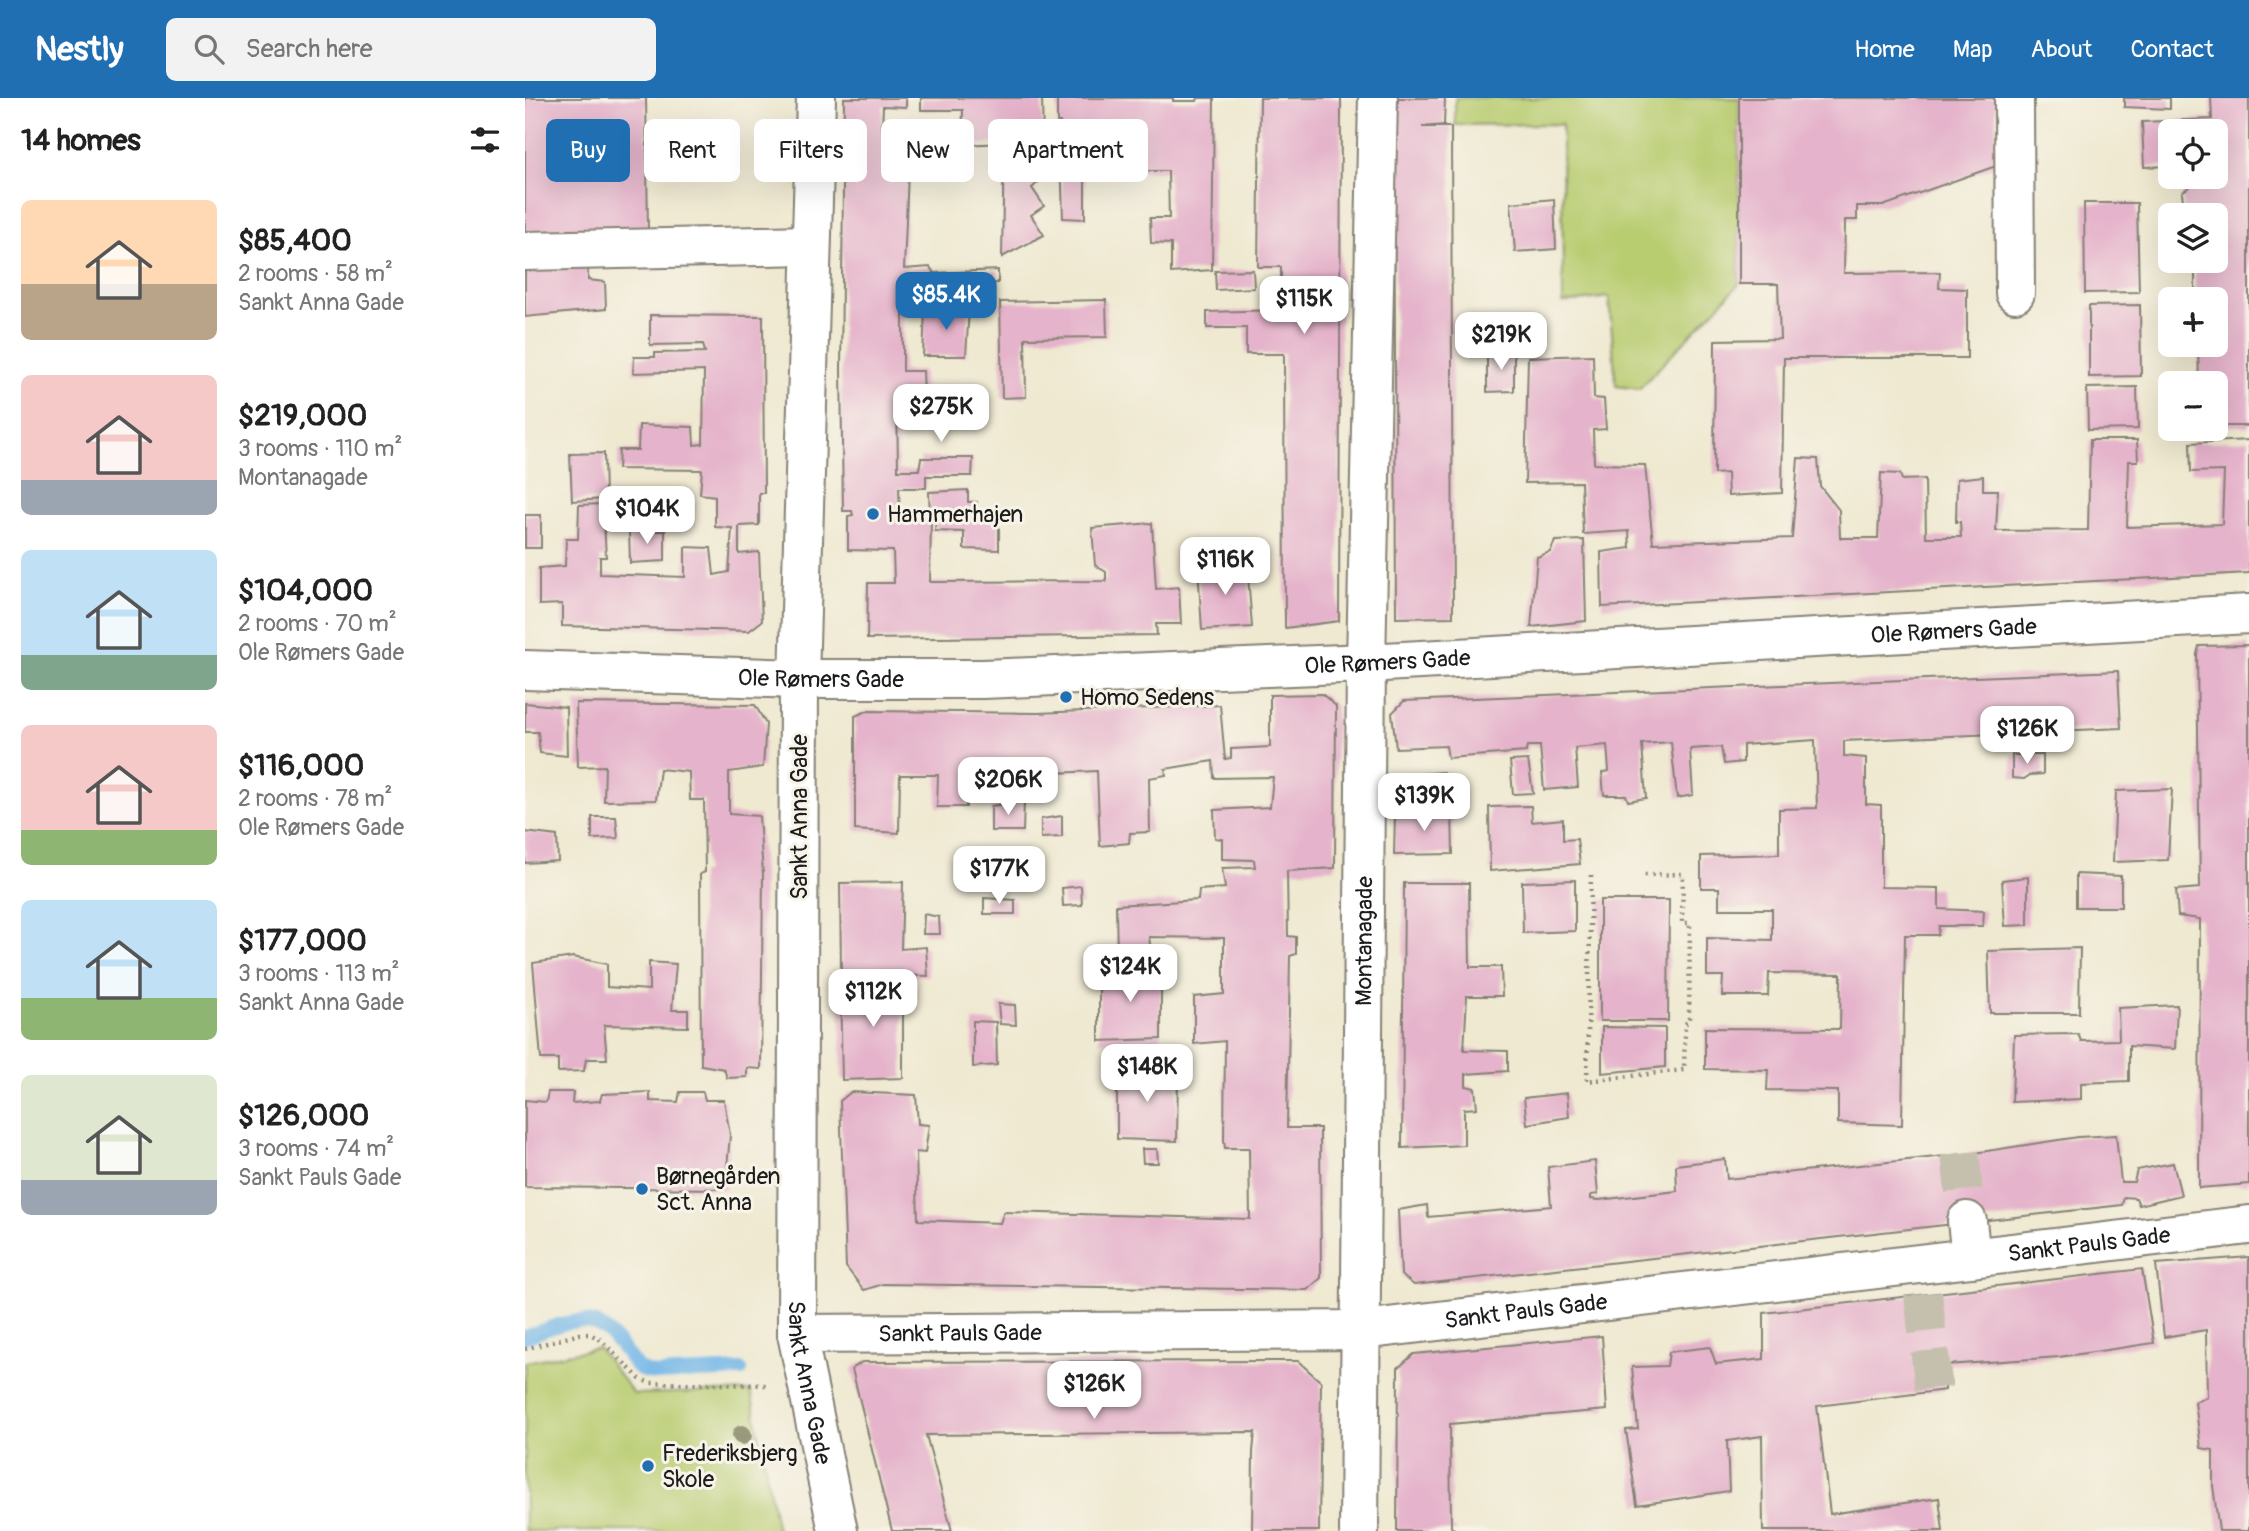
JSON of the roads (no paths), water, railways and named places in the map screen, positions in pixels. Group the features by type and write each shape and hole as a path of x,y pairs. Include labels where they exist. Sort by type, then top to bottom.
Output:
{"street":[{"name":"Sankt Anna Gade","path":"815,98 799,680 797,1334 838,1531"},
{"name":"Montanagade","path":"1359,1531 1366,663 1378,98"},
{"path":"2014,98 2015,293"},
{"path":"525,251 810,245"},
{"name":"Ole Rømers Gade","path":"525,670 799,680 982,680 1366,663 2249,614"},
{"path":"1967,1221 1971,1258"},
{"name":"Sankt Pauls Gade","path":"797,1334 1361,1330 1921,1279 1971,1258 2249,1225"}],"waterway":[{"path":"525,1337 565,1323 586,1322 609,1333 637,1367 644,1371 656,1374 741,1370"}],"tunnel":[{"path":"1960,1153 1967,1221"},
{"path":"1923,1294 1934,1391"}],"place":[{"name":"Hammerhajen","path":"873,514"},
{"name":"Homo Sedens","path":"1066,697"},
{"name":"Børnegården Sct. Anna","path":"642,1189"},
{"name":"Frederiksbjerg Skole","path":"648,1466"}]}
